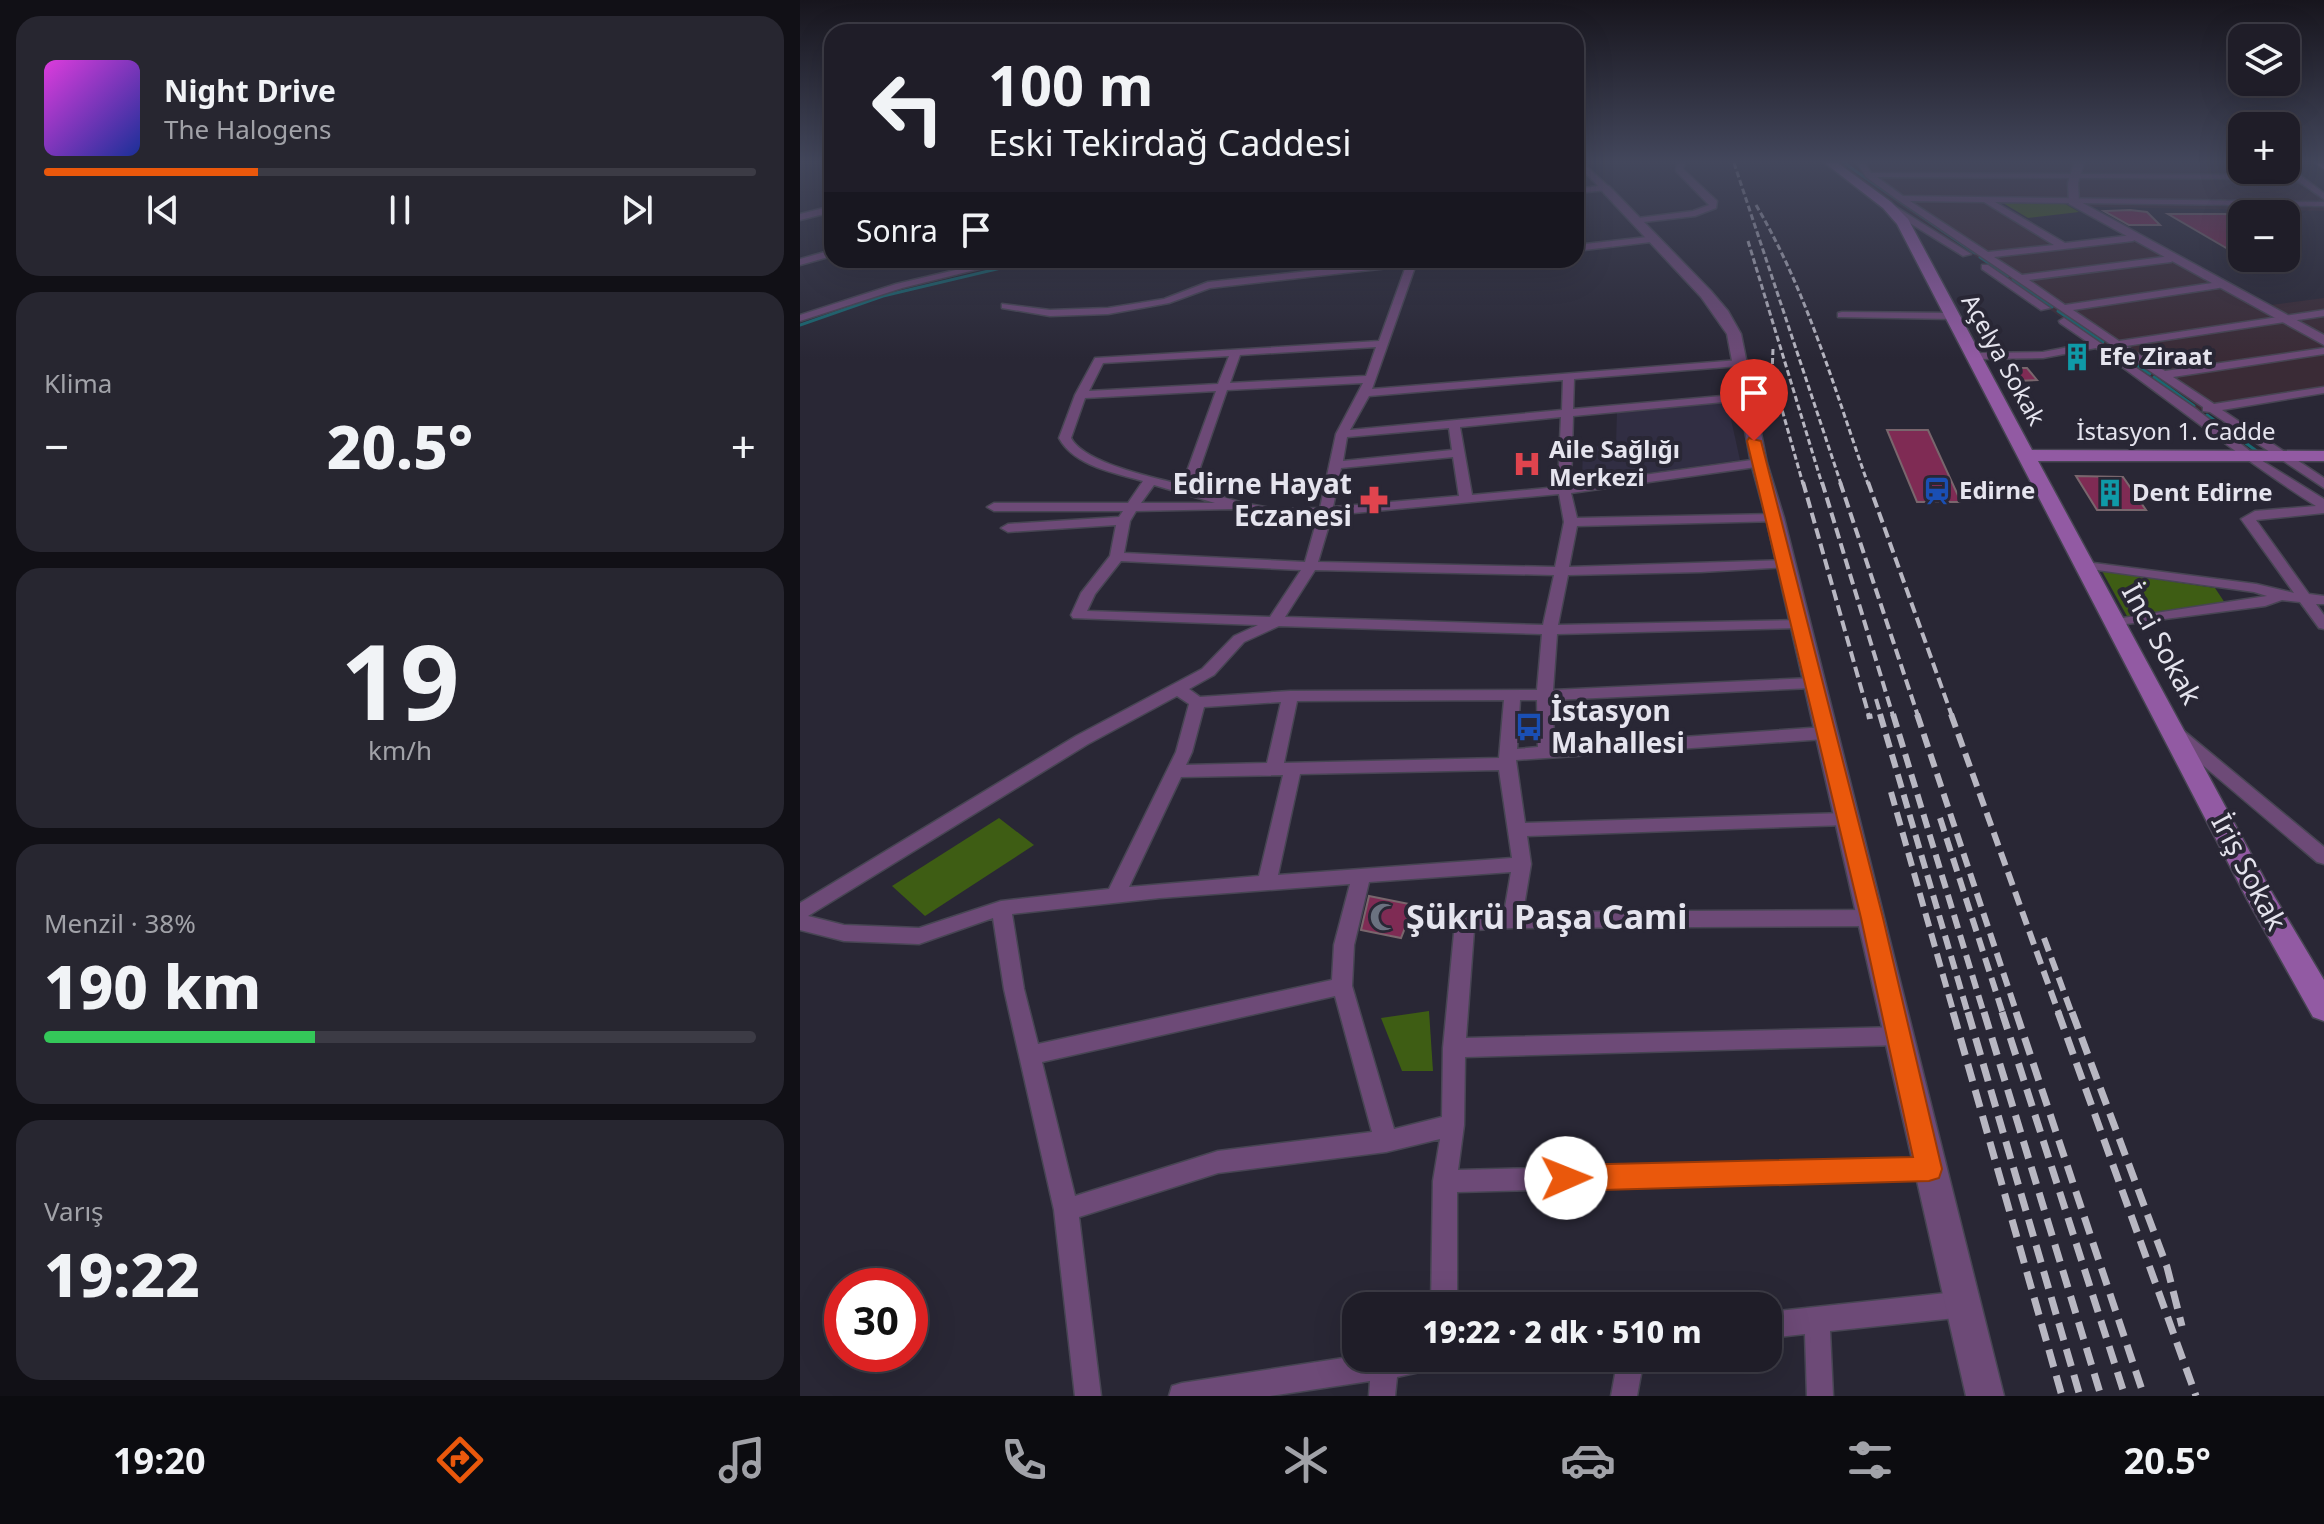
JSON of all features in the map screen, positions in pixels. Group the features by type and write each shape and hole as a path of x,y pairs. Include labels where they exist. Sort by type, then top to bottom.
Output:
{"main road":[{"name":"Açelya Sokak","path":"1906,228 2030,460"},
{"name":"İstasyon 1. Cadde","path":"2030,460 2255,461 2324,456"},
{"name":"İnci Sokak","path":"2030,460 2177,735"},
{"name":"İstasyon 1. Cadde","path":"2290,460 2324,464"},
{"name":"İriş Sokak","path":"2177,735 2261,899 2324,1008"}],"street":[{"path":"1645,228 1723,314 1734,334 1759,463 1872,918 1985,1396"},
{"path":"1932,228 2192,411 2255,461 2324,507"},
{"path":"1941,228 1988,255 2324,484"},
{"path":"2033,228 2063,246"},
{"path":"2116,228 2324,341"},
{"path":"1988,255 2133,238"},
{"path":"1584,247 1656,239"},
{"path":"800,262 824,255"},
{"path":"2022,278 2171,259"},
{"path":"800,318 899,286 976,268"},
{"path":"1005,306 1024,313 1122,309 1192,295 1208,285 1366,268"},
{"path":"800,912 1082,740 1208,672 1239,639 1273,624 1310,567 1326,512 1342,434 1365,393 1410,268"},
{"path":"2063,308 2219,285"},
{"path":"2117,344 2324,313"},
{"path":"1842,315 1952,316"},
{"path":"1381,344 1099,360 1081,395 1065,438 1070,447 1109,467 1187,488 1241,507 1276,513 1326,512 1564,490 1759,463"},
{"path":"1975,356 2043,355 2098,345"},
{"path":"2163,375 2324,351"},
{"path":"1187,488 1235,353"},
{"path":"1365,393 1739,363"},
{"path":"1546,751 1545,695 1550,630 1571,522 1564,490 1569,378"},
{"path":"1081,395 1369,379"},
{"path":"2192,411 2324,390"},
{"path":"1342,434 1745,397"},
{"path":"1454,423 1466,498"},
{"path":"1336,465 1459,453"},
{"path":"1151,479 1123,521 1117,557 1088,593 1078,615 1273,624 1550,630 1800,624"},
{"path":"994,507 1241,507"},
{"path":"2324,507 2255,515 2248,519 2324,625"},
{"path":"1571,522 1775,518"},
{"path":"1008,528 1123,521"},
{"path":"1117,557 1310,567 1560,572 1688,570 1784,564"},
{"path":"2083,564 2256,588 2280,596 2324,600"},
{"path":"2116,623 2265,602 2280,596"},
{"path":"1178,689 1197,702 1290,696 1545,695 1812,683"},
{"path":"1267,882 1284,768 1290,696"},
{"path":"1512,696 1507,760 1522,864 1512,920"},
{"path":"1116,895 1184,752 1197,702"},
{"path":"1175,771 1507,760 1546,751 1825,733"},
{"name":"İnci Sokak","path":"2177,735 2324,857"},
{"path":"1518,830 1846,819"},
{"path":"800,922 844,933 919,936 1001,908 1267,882 1522,864"},
{"path":"1362,874 1344,945 1342,986 1386,1141"},
{"path":"1001,908 1014,989 1066,1210 1088,1396"},
{"path":"1444,1292 1445,1181 1453,1125 1454,1048 1465,923 1512,920 1872,918"},
{"path":"1030,1055 1342,986"},
{"path":"1454,1048 1900,1036"},
{"path":"1066,1210 1218,1162 1386,1141 1453,1125"},
{"path":"1445,1181 1929,1169"},
{"path":"1782,1324 1965,1304"},
{"path":"1817,1321 1820,1396"},
{"path":"1182,1396 1344,1372"},
{"path":"1382,1396 1384,1372"},
{"path":"1624,1396 1628,1372"}],"shaded area":[{"path":"1934,228 2042,228 2067,243 2136,236 2271,305 2324,298 2324,390 2192,411"},
{"path":"1727,401 1740,460 1590,481 1582,478 1583,448 1616,444 1617,411"}],"green space":[{"path":"2102,571 2215,588 2227,606 2128,618"},
{"path":"999,818 1034,845 925,916 892,886"},
{"path":"1429,1011 1433,1071 1402,1071 1381,1018"}],"building":[{"path":"2192,228 2228,228 2228,249"},
{"path":"2004,368 2027,368 2037,380 2014,381"},
{"path":"1887,430 1928,430 1961,502 1917,502"},
{"name":"Dent Edirne","path":"2076,476 2123,477 2146,510 2097,510"},
{"name":"Şükrü Paşa Cami","path":"1369,896 1414,905 1401,938 1361,930"}],"waterway":[{"path":"1939,228 1975,253"},
{"path":"1980,257 2008,276"},
{"path":"800,325 883,296 1001,268"},
{"path":"2013,280 2052,307"},
{"path":"2058,311 2103,342"},
{"path":"2108,346 2150,374"},
{"path":"2154,377 2194,406"},
{"path":"2207,415 2258,452"}],"railway":[{"path":"1756,228 1841,484"},
{"path":"1769,228 1805,307 1868,484"},
{"path":"1748,241 1822,484"},
{"path":"1773,349 1772,374 1803,484"},
{"path":"1803,482 1869,716"},
{"path":"1822,482 1893,716"},
{"path":"1840,482 1918,716"},
{"path":"1868,482 1952,716"},
{"path":"1876,699 1881,716"},
{"path":"1869,714 1870,719"},
{"path":"1880,714 1968,1014"},
{"path":"1893,714 1984,1014"},
{"path":"1917,714 2017,1014"},
{"path":"1951,714 2059,1014"},
{"path":"1891,792 1954,1014"},
{"path":"1940,818 2003,1014"},
{"path":"2044,938 2072,1014"},
{"path":"1953,1012 2062,1396"},
{"path":"1968,1012 2080,1396"},
{"path":"1984,1012 2101,1396"},
{"path":"2002,1012 2125,1396"},
{"path":"2016,1012 2144,1396"},
{"path":"2058,1012 2196,1396"},
{"path":"2072,1012 2167,1267 2182,1326"}],"place":[{"name":"Efe Ziraat","path":"2077,357"},
{"name":"Aile Sağlığı Merkezi","path":"1527,464"},
{"name":"Edirne","path":"1937,491"},
{"name":"Dent Edirne","path":"2110,493"},
{"name":"Edirne Hayat Eczanesi","path":"1374,500"},
{"name":"İstasyon Mahallesi","path":"1529,727"},
{"name":"Şükrü Paşa Cami","path":"1384,917"}],"route":[{"path":"1566,1178 1929,1169 1872,918 1754,441"}]}
